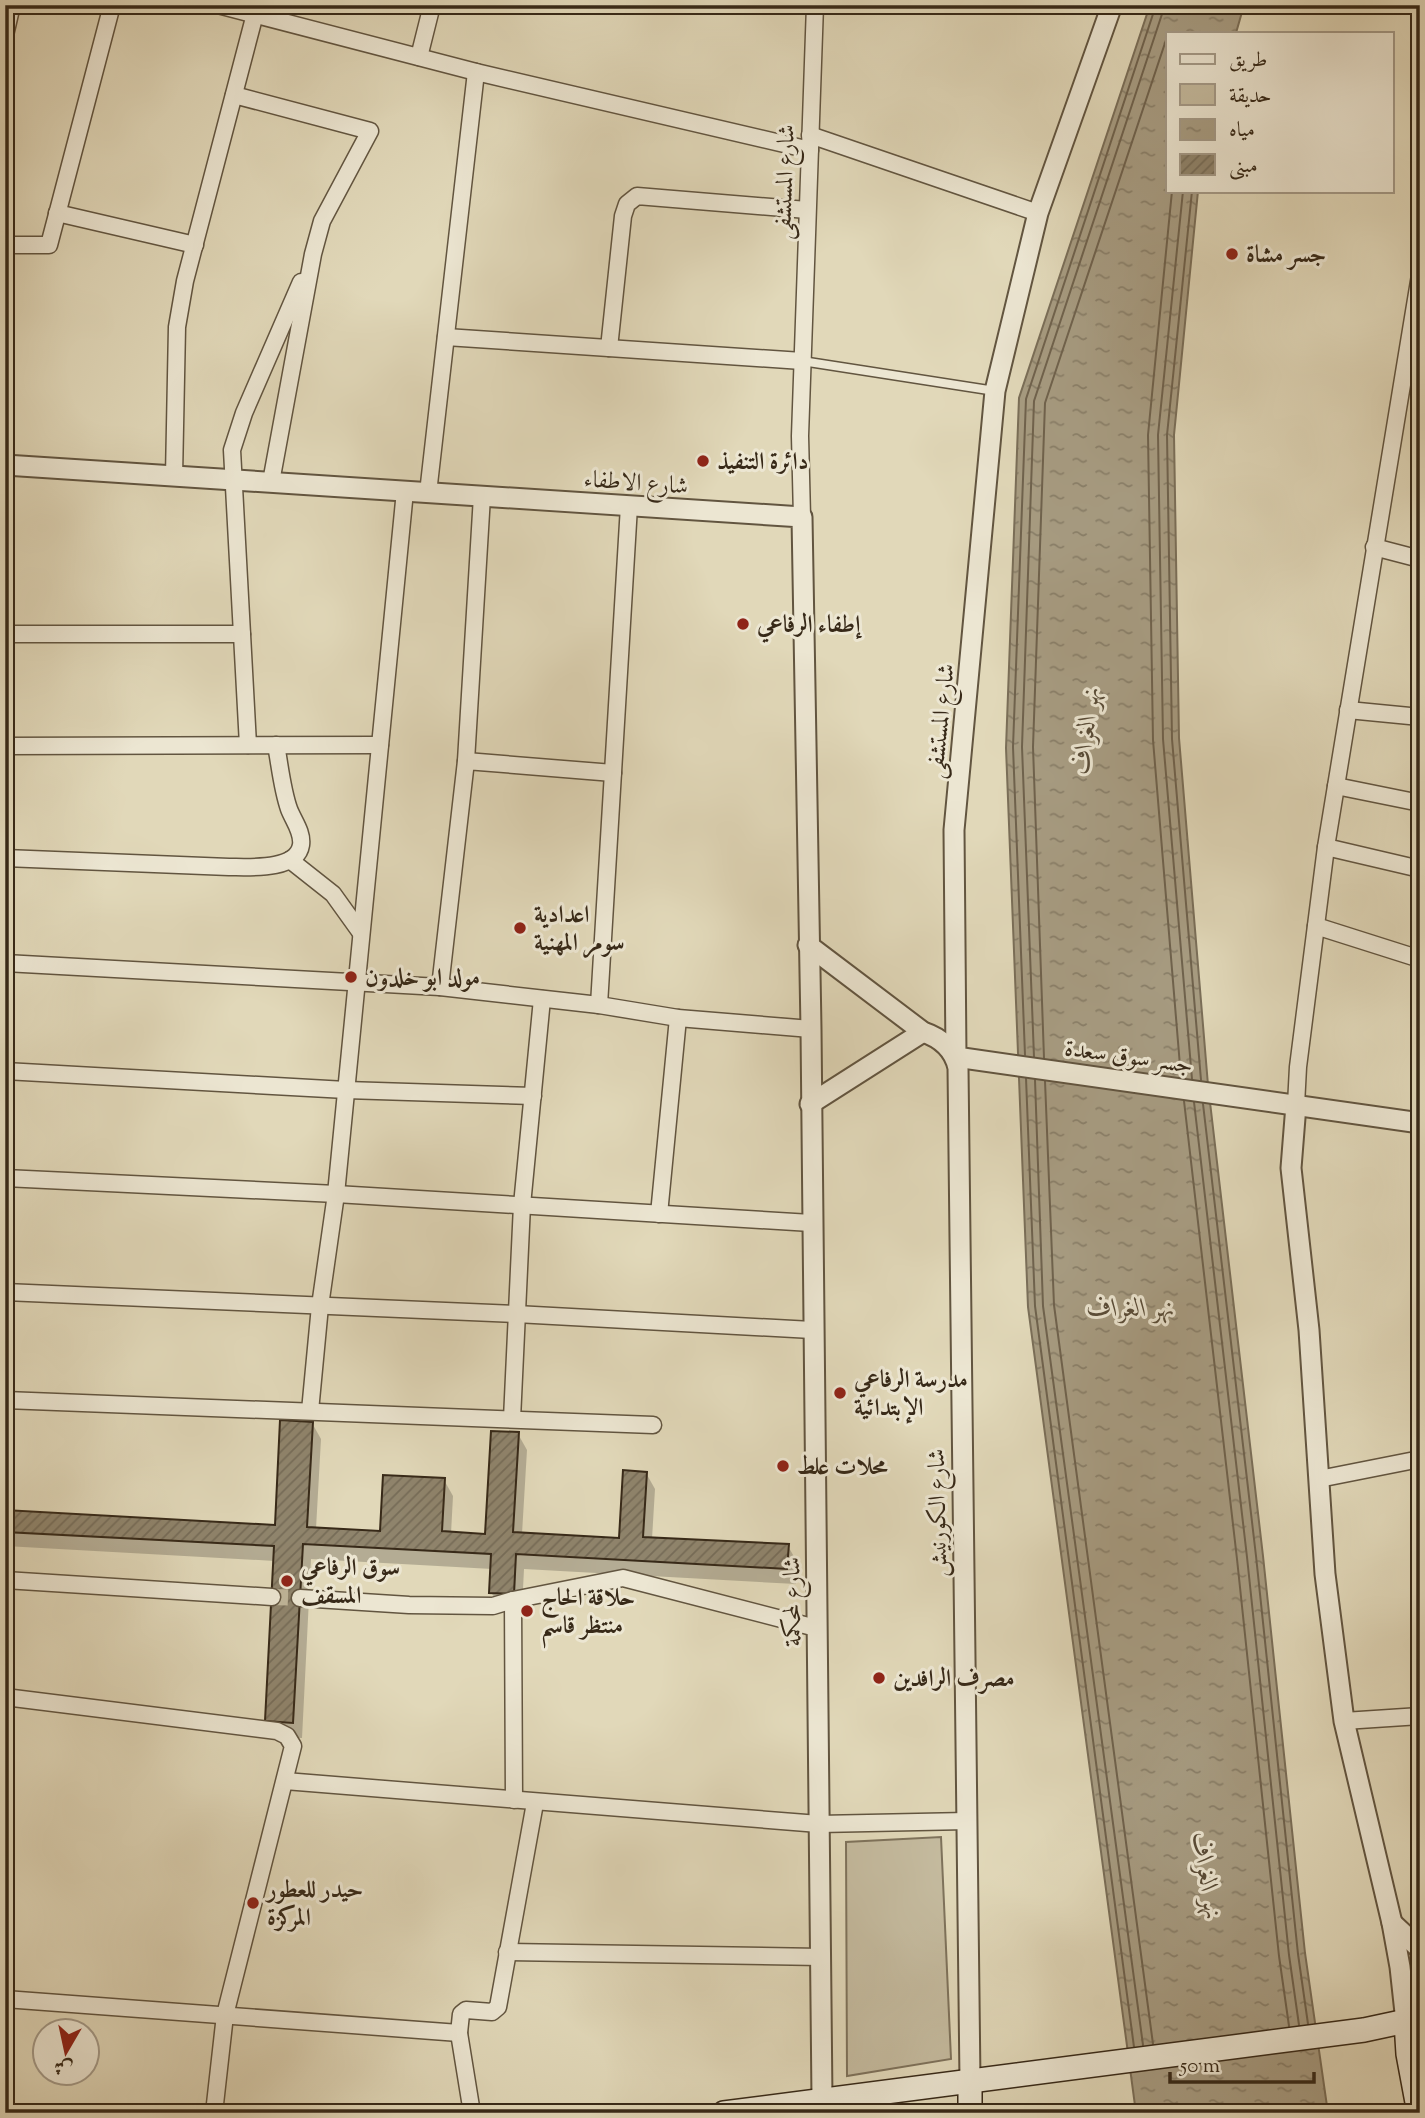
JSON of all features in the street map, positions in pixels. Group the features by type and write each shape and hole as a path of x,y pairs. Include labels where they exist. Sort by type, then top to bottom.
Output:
{"main road":[{"path":"724,2113 823,2106 970,2081 1364,2030 1413,2020 1419,2113"},
{"path":"1364,2030 1414,2060"},
{"name":"شارع الكورنيش","path":"970,2081 970,2113"}],"street":[{"path":"5,35 12,5"},
{"path":"5,245 49,245 112,5"},
{"path":"218,5 476,72 810,143 1038,213"},
{"path":"419,57 432,5"},
{"name":"شارع المستشفى","path":"802,517 800,436 815,5"},
{"name":"شارع المستشفى","path":"956,1057 954,830 995,391 1038,213 1112,5"},
{"path":"174,476 177,327 195,245 255,14"},
{"path":"428,493 476,72"},
{"path":"234,95 370,131 322,221 313,254 271,482"},
{"path":"609,348 623,216 626,204 637,196 807,209"},
{"path":"57,213 195,245"},
{"path":"248,745 232,450 244,413 313,254"},
{"path":"1413,2020 1344,1721 1325,1574 1309,1330 1291,1168 1298,1067 1326,847 1374,547 1412,364 1420,275"},
{"path":"446,337 803,361"},
{"name":"شارع الاطفاء","path":"5,465 802,517"},
{"path":"310,1410 320,1306 337,1194 405,491"},
{"path":"440,987 466,761 482,496"},
{"path":"599,1005 629,506"},
{"path":"802,517 810,1104"},
{"path":"1374,547 1420,559"},
{"path":"5,635 242,634"},
{"path":"1348,710 1420,717"},
{"path":"5,858 229,867 275,865 290,860 298,853 301,845 300,833 289,808 276,745"},
{"path":"5,746 380,745"},
{"path":"466,761 613,773"},
{"path":"1336,786 1420,803"},
{"path":"1326,847 1420,869"},
{"path":"290,860 333,894 361,933"},
{"path":"1316,926 1420,959"},
{"path":"808,945 923,1032 943,1042 956,1057"},
{"path":"5,963 440,987 599,1005 678,1018 811,1029"},
{"path":"512,1419 523,1205 542,999"},
{"path":"659,1214 678,1018"},
{"path":"810,1104 923,1032"},
{"name":"جسر سوق سعدة","path":"956,1057 1420,1123"},
{"name":"شارع الكورنيش","path":"956,1057 959,1081 970,2081"},
{"path":"5,1071 346,1090 533,1096"},
{"name":"شارع لمحكمة","path":"810,1104 823,2106"},
{"path":"5,1178 337,1194 811,1223"},
{"path":"5,1292 812,1330"},
{"path":"5,1400 653,1425"},
{"path":"1319,1479 1420,1459"},
{"path":"300,1598 409,1605 494,1606 623,1578 816,1628"},
{"path":"5,1580 272,1597"},
{"path":"513,1600 514,1800"},
{"path":"5,1697 277,1731 287,1736 293,1746 225,2015 214,2113"},
{"path":"1344,1721 1420,1716"},
{"path":"285,1781 819,1824 967,1821"},
{"path":"472,2113 459,2033 461,2014 466,2010 492,2012 498,2007 535,1803"},
{"path":"1392,1923 1420,1949"},
{"path":"507,1952 821,1957"},
{"path":"5,1998 459,2033"}],"lane":[{"path":"803,361 995,391"}],"green space":[{"path":"941,1837 951,2059 847,2076 846,1842"}],"water":[{"name":"نهر الغراف","path":"1150,5 1244,5 1236,32 1166,32 1166,192 1198,192 1174,435 1179,738 1208,1085 1263,1556 1305,1953 1328,2113 1136,2113 1028,1307 1006,748 1019,398"}],"building":[{"name":"سوق الرفاعي المسقف","path":"280,1420 313,1422 307,1527 380,1531 383,1475 445,1478 442,1531 485,1534 491,1431 519,1432 513,1532 619,1538 623,1470 647,1472 643,1537 789,1544 787,1569 516,1554 514,1594 489,1593 491,1554 303,1544 293,1723 265,1721 274,1546 5,1532 5,1510 275,1525"}],"tunnel":[{"path":"272,1597 300,1598"}],"place":[{"name":"جسر مشاة","path":"1232,254"},
{"name":"دائرة التنفيذ","path":"703,461"},
{"name":"إطفاء الرفاعي","path":"743,624"},
{"name":"اعدادية سومر المهنية","path":"520,928"},
{"name":"مولد ابو خلدون","path":"351,977"},
{"name":"مدرسة الرفاعي الإبتدائية","path":"840,1393"},
{"name":"محلات علط","path":"783,1466"},
{"name":"سوق الرفاعي المسقف","path":"287,1581"},
{"name":"حلاقة الحاج منتظر قاسم","path":"527,1611"},
{"name":"مصرف الرافدين","path":"879,1678"},
{"name":"حيدر للعطور المركزة","path":"253,1903"}]}
